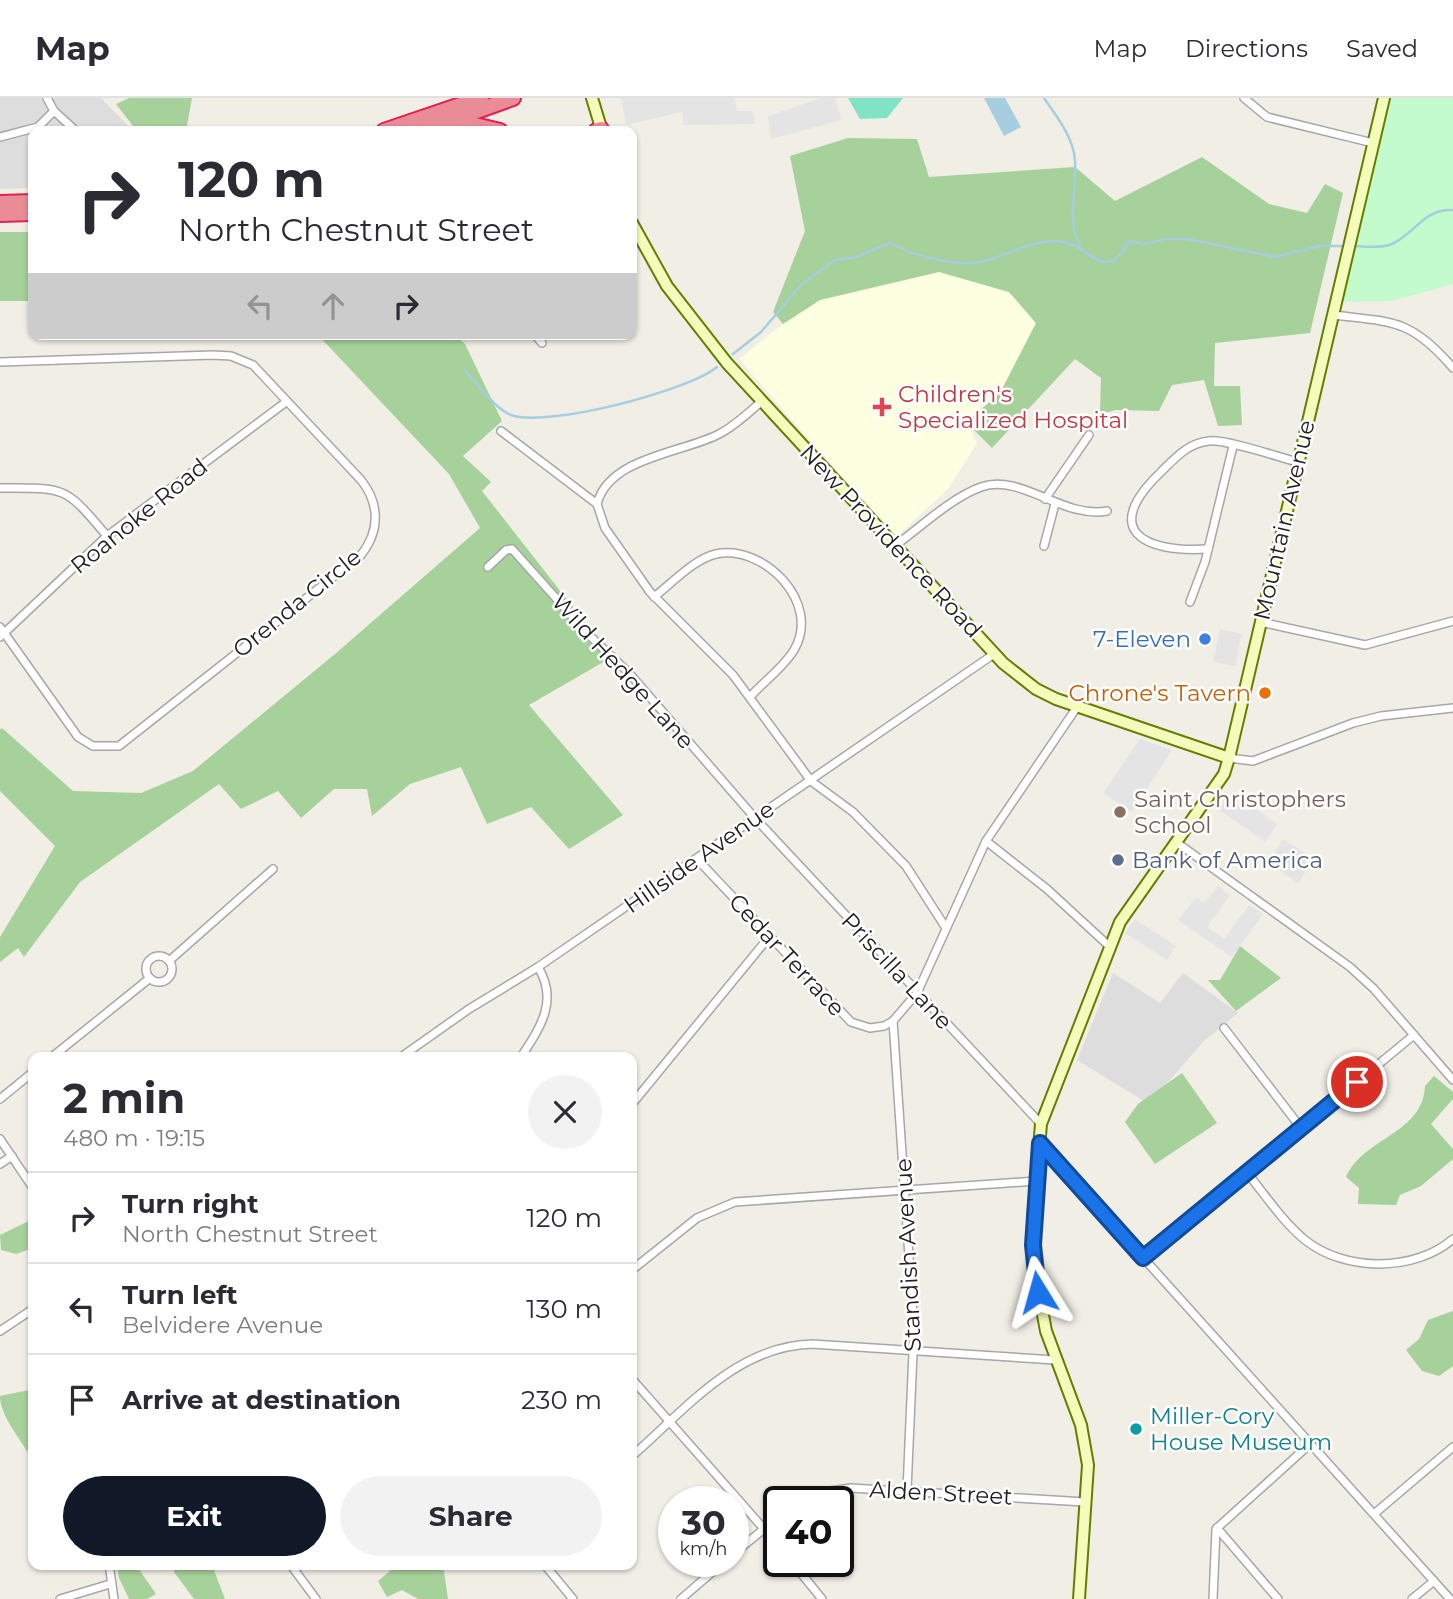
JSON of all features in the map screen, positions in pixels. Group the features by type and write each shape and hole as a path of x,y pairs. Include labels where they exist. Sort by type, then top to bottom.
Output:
{"highway":[{"path":"399,126 481,98"},
{"path":"436,126 513,98"},
{"path":"454,120 479,126"},
{"path":"0,203 28,202"},
{"path":"0,214 28,214"}],"street":[{"path":"47,98 54,111 70,126"},
{"path":"592,98 599,126"},
{"path":"1244,98 1267,117 1374,143"},
{"name":"Mountain Avenue","path":"1079,1599 1086,1445 1046,1331 1035,1272 1033,1245 1041,1124 1109,946 1125,915 1224,774 1384,98"},
{"path":"39,126 54,111"},
{"path":"0,137 28,130"},
{"name":"New Providence Road","path":"637,237 667,286 727,363 994,654 1036,689 1077,707 1229,758"},
{"path":"1333,315 1388,321 1415,330 1434,345 1453,368"},
{"path":"539,340 542,343"},
{"name":"Orenda Circle","path":"0,362 225,355 253,365 361,480 372,497 376,525 361,555 119,746 102,747 78,737 2,632"},
{"path":"597,504 604,490 630,467 720,434 762,401"},
{"name":"Roanoke Road","path":"2,632 107,536 286,402"},
{"path":"501,431 597,504 605,528 654,597 733,675 811,781 881,838 920,886 946,928"},
{"path":"1045,499 1089,435"},
{"path":"1208,549 1185,550 1144,542 1134,533 1131,520 1134,503 1141,491 1183,450 1211,440 1298,462"},
{"path":"1190,602 1208,549 1233,446"},
{"path":"896,545 984,486 1006,485 1082,513 1107,511"},
{"path":"0,488 50,488 66,492 107,536"},
{"path":"1044,546 1055,504"},
{"name":"Wild Hedge Lane","path":"488,567 506,550 512,549 588,634 629,673 754,817"},
{"path":"654,597 705,558 718,554 745,554 775,570 795,601 798,636 794,650 750,697"},
{"path":"1259,622 1365,645 1453,621"},
{"name":"Hillside Avenue","path":"408,1052 697,859 754,817 811,781 994,654"},
{"path":"893,1021 917,993 986,841 1077,707"},
{"path":"1229,758 1253,761 1353,723 1381,716 1453,708"},
{"name":"Priscilla Lane","path":"754,817 1041,1124"},
{"path":"986,841 1047,889 1109,946"},
{"path":"1176,842 1344,962 1374,989 1453,1080"},
{"name":"Cedar Terrace","path":"697,859 851,1022 877,1028 893,1021"},
{"path":"169,961 273,869"},
{"path":"637,1098 769,937"},
{"path":"162,956 169,961 172,969 168,977 161,981 150,978 146,967 150,960 162,956"},
{"path":"524,1052 540,1027 547,1009 547,990 538,967"},
{"path":"58,1052 150,978"},
{"name":"Standish Avenue","path":"893,1021 914,1351 907,1490"},
{"path":"1224,1028 1301,1128"},
{"path":"1143,1258 1414,1035"},
{"path":"0,1098 28,1076"},
{"path":"0,1139 28,1180"},
{"path":"1040,1143 1450,1599"},
{"path":"0,1164 12,1156"},
{"path":"1248,1174 1306,1241 1346,1259 1368,1263 1413,1261 1444,1247 1453,1239"},
{"path":"637,1266 697,1218 735,1202 1036,1181"},
{"path":"0,1331 28,1313"},
{"path":"637,1452 735,1367 772,1349 812,1344 1055,1360"},
{"path":"637,1385 763,1527"},
{"path":"1213,1599 1217,1528 1310,1444"},
{"path":"1374,1514 1453,1447"},
{"name":"Alden Street","path":"854,1489 907,1490 1085,1502"},
{"path":"1217,1528 1278,1599"},
{"path":"749,1541 763,1529"},
{"path":"109,1570 114,1599"},
{"path":"294,1570 316,1599"},
{"path":"549,1570 573,1599"},
{"path":"681,1599 706,1577"},
{"path":"804,1577 822,1599"},
{"path":"1412,1599 1434,1581"},
{"path":"60,1599 110,1584"}],"shaded area":[{"path":"0,98 101,98 128,126 28,126 28,188 0,189"},
{"path":"621,98 734,98 737,111 753,111 755,124 684,125 682,112 626,125"},
{"path":"821,98 835,98 842,120 771,139 768,116"},
{"name":"Children's Specialized Hospital","path":"939,271 1009,292 1036,323 1000,393 967,422 977,443 948,489 895,538 739,359 783,324 820,300"},
{"path":"1220,629 1242,634 1235,666 1213,662"},
{"path":"1140,739 1172,750 1132,812 1103,793"},
{"path":"1226,797 1247,811 1252,806 1277,824 1265,842 1218,809"},
{"path":"1283,839 1314,859 1298,883 1268,862"},
{"path":"1218,886 1230,895 1207,927 1224,939 1249,905 1263,914 1232,957 1178,920 1196,897 1204,903"},
{"path":"1135,919 1176,946 1167,960 1125,933"},
{"path":"1113,973 1160,1003 1183,973 1238,1013 1203,1042 1149,1104 1077,1060"}],"green space":[{"path":"129,98 192,98 187,126 133,126 116,104"},
{"path":"848,98 903,98 887,118 860,119"},
{"path":"1386,98 1453,98 1453,284 1392,301 1335,302"},
{"path":"848,138 917,139 929,177 1075,167 1115,201 1202,157 1269,204 1307,213 1325,184 1343,193 1310,333 1215,343 1214,386 1240,386 1242,425 1218,426 1204,380 1172,385 1159,411 1116,410 1100,414 1101,378 1075,359 992,448 966,422 1000,393 1036,323 1009,292 939,272 820,300 783,324 773,312 805,231 790,156"},
{"path":"0,232 28,232 28,301 0,301"},
{"path":"323,340 461,340 465,344 502,421 463,456 491,482 482,491 612,657 529,705 623,815 569,849 531,807 487,824 461,767 410,784 372,816 367,789 334,789 301,818 278,791 241,809 219,784 80,882 24,957 18,948 0,962 0,937 55,846 0,791 0,730 2,728 73,791 141,793 193,771 335,654 480,528 449,474"},
{"path":"1240,946 1281,978 1236,1011 1208,980 1220,980"},
{"path":"1182,1073 1217,1123 1155,1164 1125,1122 1138,1104"},
{"path":"1434,1076 1453,1092 1453,1099 1431,1124 1453,1149 1453,1159 1421,1186 1400,1195 1396,1205 1358,1204 1359,1188 1346,1177 1354,1164 1366,1153 1414,1115 1422,1102 1425,1086"},
{"path":"28,1221 28,1250 16,1254 1,1250 0,1235"},
{"path":"1453,1311 1453,1366 1439,1376 1422,1371 1406,1350 1419,1339 1428,1320"},
{"path":"28,1390 28,1454 8,1421 0,1396"},
{"path":"118,1570 139,1570 156,1594 147,1599 129,1599"},
{"path":"214,1570 225,1599 194,1599 174,1572"},
{"path":"444,1570 448,1599 418,1599 402,1590 387,1597 378,1581 390,1571"}],"water":[{"path":"984,98 1005,98 1021,127 1004,136"}],"waterway":[{"path":"1044,98 1064,128 1074,152 1073,215 1080,246"},
{"path":"1353,246 1388,246 1400,240 1434,213 1453,210"},
{"path":"733,354 761,332 801,285 835,260 856,257 890,243 923,256 962,263 985,261 1049,241 1066,242 1106,262 1117,258 1129,241 1144,244 1166,239 1187,239 1275,257 1320,246 1346,246"},
{"path":"465,370 505,412 529,418 584,412 617,405 678,386 717,367"}],"place":[{"name":"Children's Specialized Hospital","path":"882,407"},
{"name":"7-Eleven","path":"1205,639"},
{"name":"Chrone's Tavern","path":"1265,693"},
{"name":"Saint Christophers School","path":"1120,812"},
{"name":"Bank of America","path":"1118,860"},
{"name":"Miller-Cory House Museum","path":"1136,1429"}],"route":[{"path":"1038,1292 1033,1220 1040,1143 1143,1258 1357,1082"}]}
